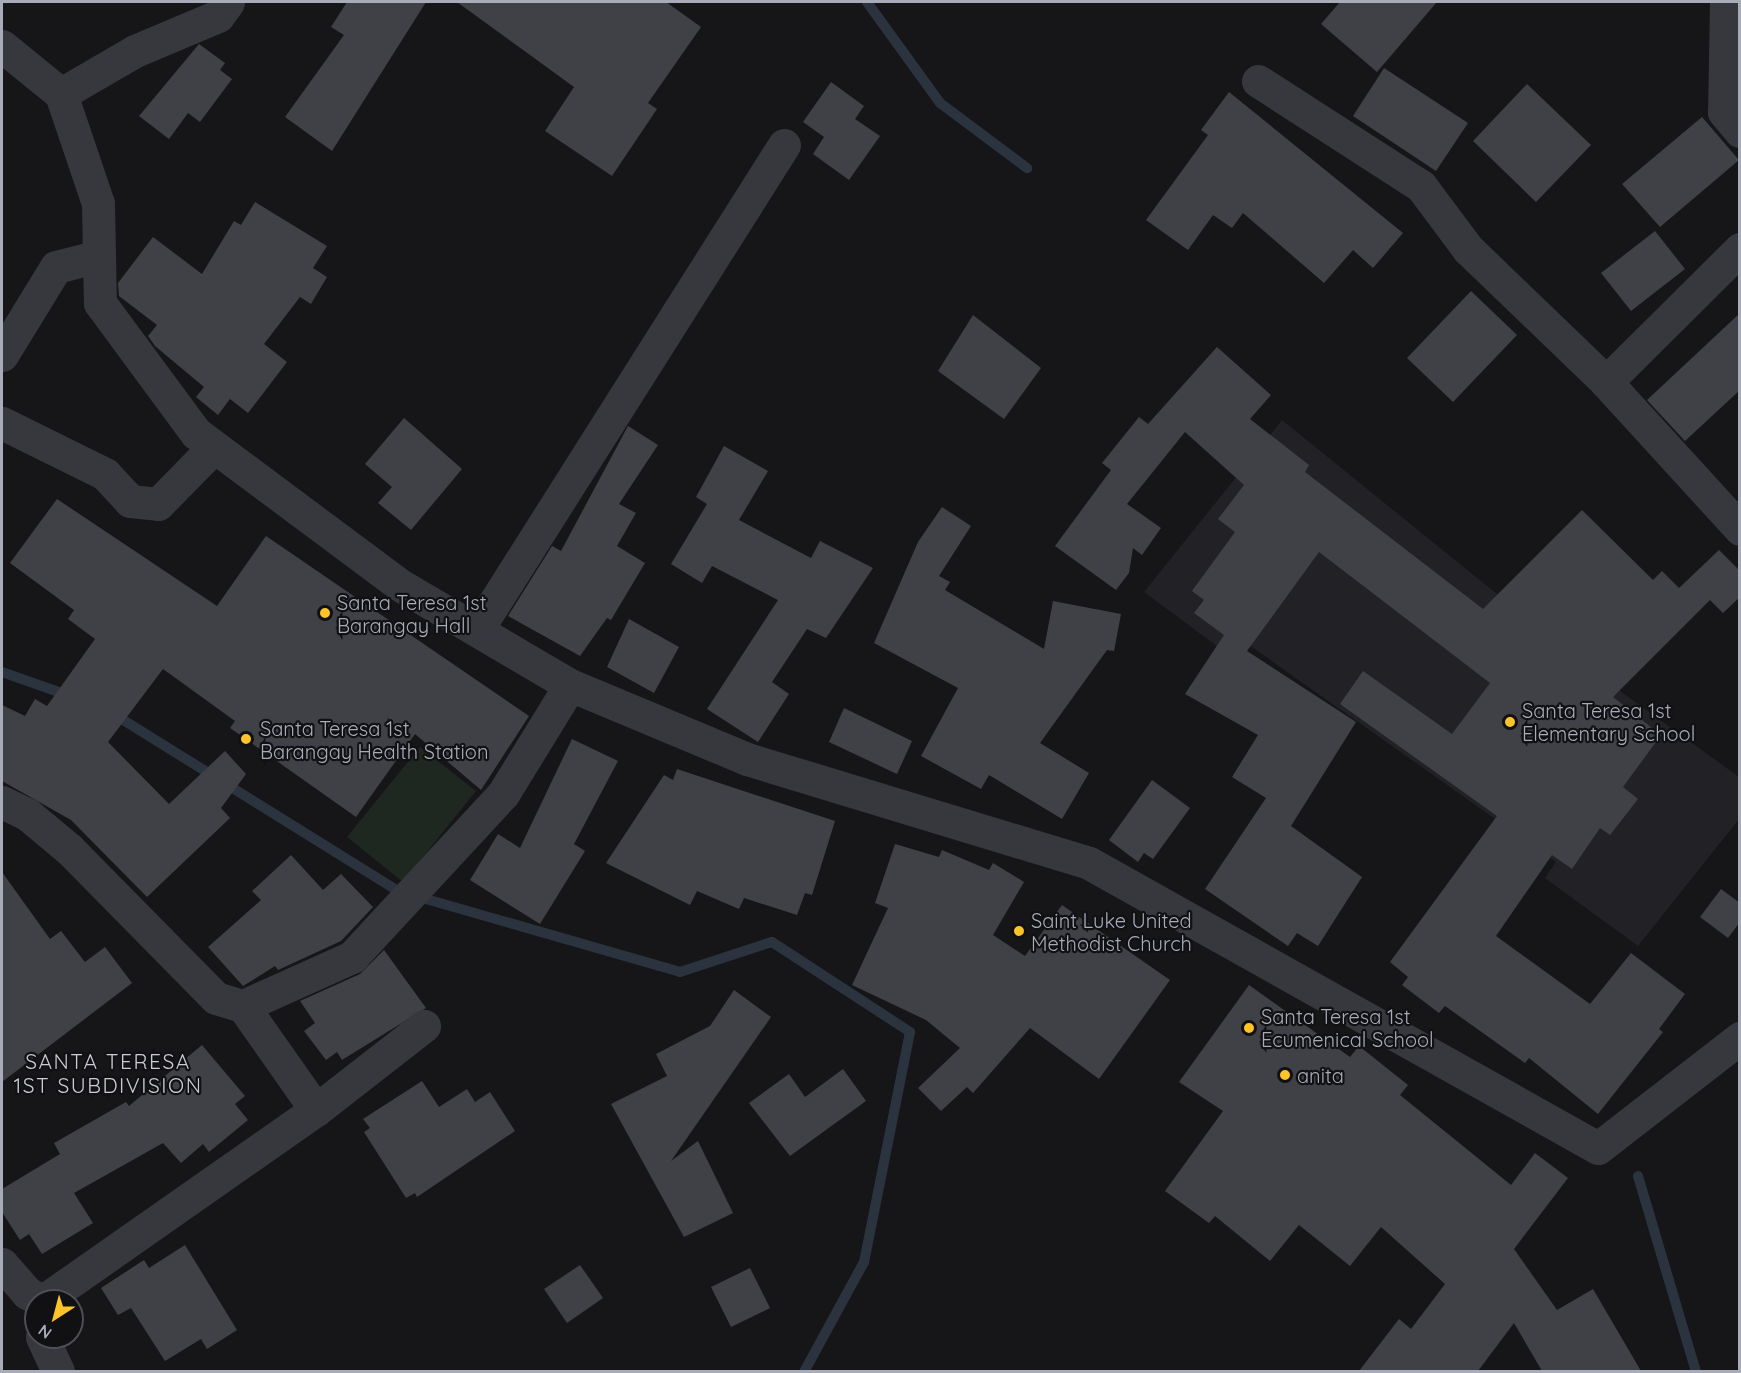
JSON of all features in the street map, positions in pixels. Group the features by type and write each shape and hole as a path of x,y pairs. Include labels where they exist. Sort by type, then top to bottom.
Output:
{"street":[{"path":"61,94 135,51 218,16 228,2"},
{"path":"1726,2 1724,112 1740,131"},
{"path":"2,46 61,94 98,203 100,303 196,433 400,585 570,685 747,759 1089,863 1598,1148 1740,1038"},
{"path":"1258,81 1421,186 1468,249 1606,382 1740,529"},
{"path":"477,630 784,145"},
{"path":"1606,382 1740,249"},
{"path":"2,355 56,267 99,256"},
{"path":"2,423 105,474 130,501 158,504 214,447"},
{"path":"243,1006 351,957 503,794 570,685"},
{"path":"2,802 27,814 69,849 216,998 243,1006 316,1110"},
{"path":"2,1264 27,1293 43,1301 316,1110 424,1026"},
{"path":"48,1349 58,1371"}],"shaded area":[{"name":"Santa Teresa 1st Elementary School","path":"1282,420 1587,667 1739,777 1739,819 1638,946 1545,878 1556,862 1245,642 1233,658 1144,592"},
{"path":"420,747 476,791 403,882 347,837"}],"building":[{"path":"347,2 426,2 332,151 285,117 344,35 331,27"},
{"path":"457,2 666,2 701,27 648,103 657,109 612,176 545,131 574,87"},
{"path":"1340,2 1437,2 1377,72 1321,24"},
{"path":"199,44 225,63 220,70 232,79 200,122 188,113 169,139 139,116"},
{"path":"1384,68 1468,123 1436,171 1353,116"},
{"path":"831,82 864,106 855,119 880,136 849,180 813,154 824,137 803,122"},
{"path":"1527,84 1591,145 1536,202 1473,141"},
{"path":"1229,92 1403,233 1373,268 1353,250 1324,283 1243,213 1232,228 1213,215 1188,250 1146,220 1208,135 1201,130"},
{"path":"1702,117 1739,160 1660,227 1622,184"},
{"path":"255,202 327,246 313,268 327,277 311,304 300,297 264,344 287,362 248,413 230,399 218,415 196,397 204,387 155,346 148,336 157,325 119,296 118,283 153,237 202,274 234,221 241,225"},
{"path":"1655,231 1685,269 1631,311 1601,273"},
{"path":"1471,291 1517,335 1453,402 1407,358"},
{"path":"1740,313 1740,390 1685,441 1647,400"},
{"path":"973,315 1041,368 1004,419 938,371"},
{"path":"1217,347 1271,395 1250,419 1309,465 1305,472 1483,609 1582,510 1653,580 1662,571 1679,588 1719,550 1740,571 1740,597 1723,613 1710,600 1613,697 1661,735 1623,787 1638,799 1610,835 1600,828 1572,869 1552,855 1496,936 1590,1004 1631,953 1685,994 1659,1029 1663,1032 1598,1114 1529,1058 1525,1063 1445,1006 1439,1013 1402,985 1408,977 1390,962 1497,816 1340,704 1363,671 1452,734 1490,683 1319,552 1247,651 1356,722 1291,826 1362,877 1318,946 1297,933 1288,946 1205,889 1266,798 1232,777 1258,735 1185,694 1224,635 1194,613 1204,600 1192,591 1235,532 1218,519 1244,485 1185,432 1127,504 1161,528 1142,555 1133,548 1129,573 1116,590 1055,546 1111,470 1102,463 1139,417 1148,424"},
{"path":"404,418 462,469 411,530 378,503 392,487 365,464"},
{"path":"628,426 658,445 619,504 636,513 617,546 645,563 611,620 607,618 580,656 508,616 552,546 561,551"},
{"path":"724,446 768,471 739,520 811,558 820,541 873,568 826,638 807,629 772,682 789,694 758,742 707,709 778,600 712,566 702,583 671,564 707,504 696,497"},
{"path":"57,499 217,606 266,536 529,716 481,790 415,734 356,817 230,728 235,721 163,669 108,742 169,804 225,751 246,774 221,808 230,818 147,897 71,820 2,781 2,705 25,716 35,699 47,706 95,639 68,619 74,610 10,563"},
{"path":"942,507 971,526 939,576 950,582 945,590 1044,649 1053,601 1121,614 1114,651 1107,650 1040,743 1089,773 1062,819 989,775 981,789 921,756 958,688 874,643 918,542"},
{"path":"629,619 679,647 654,693 607,667"},
{"path":"844,708 912,741 897,774 829,742"},
{"path":"572,739 618,761 574,844 585,851 540,924 470,880 498,834 520,848"},
{"path":"677,769 835,821 812,895 805,893 797,915 744,898 739,909 697,891 690,905 606,863 664,775 673,780"},
{"path":"1152,780 1190,808 1153,859 1144,853 1138,862 1109,840"},
{"path":"895,844 939,857 942,850 989,870 993,863 1024,882 993,935 1025,956 1062,905 1170,980 1099,1079 1030,1028 973,1093 967,1087 941,1111 918,1088 960,1048 926,1020 852,985 888,908 875,903"},
{"path":"291,855 323,890 341,874 373,907 341,941 278,970 275,966 243,986 208,947 261,900 252,891"},
{"path":"2,872 50,939 61,931 85,962 105,947 132,983 2,1082"},
{"path":"1721,889 1740,903 1740,922 1728,938 1700,917"},
{"path":"384,950 426,1008 342,1060 337,1052 326,1060 304,1031 315,1023 300,1001 360,974"},
{"path":"1249,985 1350,1057 1359,1046 1408,1085 1400,1095 1511,1185 1535,1153 1568,1178 1514,1249 1557,1310 1593,1289 1641,1371 1542,1371 1514,1323 1478,1371 1359,1371 1399,1319 1411,1329 1445,1284 1381,1227 1350,1266 1299,1225 1270,1261 1215,1216 1209,1223 1165,1191 1223,1111 1179,1082"},
{"path":"734,990 771,1017 671,1161 698,1141 733,1213 684,1237 611,1104 667,1076 656,1054 710,1026"},
{"path":"202,1045 245,1096 235,1104 248,1120 209,1152 203,1144 181,1163 163,1143 74,1193 93,1223 42,1254 29,1234 20,1240 2,1212 2,1189 60,1154 54,1143 126,1102 129,1106"},
{"path":"843,1069 866,1101 790,1156 749,1103 789,1074 805,1097"},
{"path":"422,1081 439,1107 467,1089 475,1102 490,1092 515,1131 417,1197 415,1193 406,1198 364,1132 370,1128 363,1119"},
{"path":"185,1245 237,1330 207,1349 201,1339 165,1361 131,1308 118,1315 101,1288 144,1260 149,1268"},
{"path":"580,1265 603,1298 567,1323 544,1289"},
{"path":"750,1268 770,1308 731,1327 711,1287"}],"waterway":[{"path":"867,2 940,103 1027,168"},
{"path":"2,672 70,696"},
{"path":"112,713 398,891 680,972 772,942 910,1032 864,1262 804,1372"},
{"path":"1638,1176 1696,1372"}],"place":[{"name":"Santa Teresa 1st Barangay Hall","path":"325,613"},
{"name":"Santa Teresa 1st Elementary School","path":"1510,722"},
{"name":"Santa Teresa 1st Barangay Health Station","path":"246,739"},
{"name":"Saint Luke United Methodist Church","path":"1019,931"},
{"name":"Santa Teresa 1st Ecumenical School","path":"1249,1028"},
{"name":"anita","path":"1285,1075"}],"district":[{"name":"SANTA TERESA 1ST SUBDIVISION","path":"108,1073"}]}
